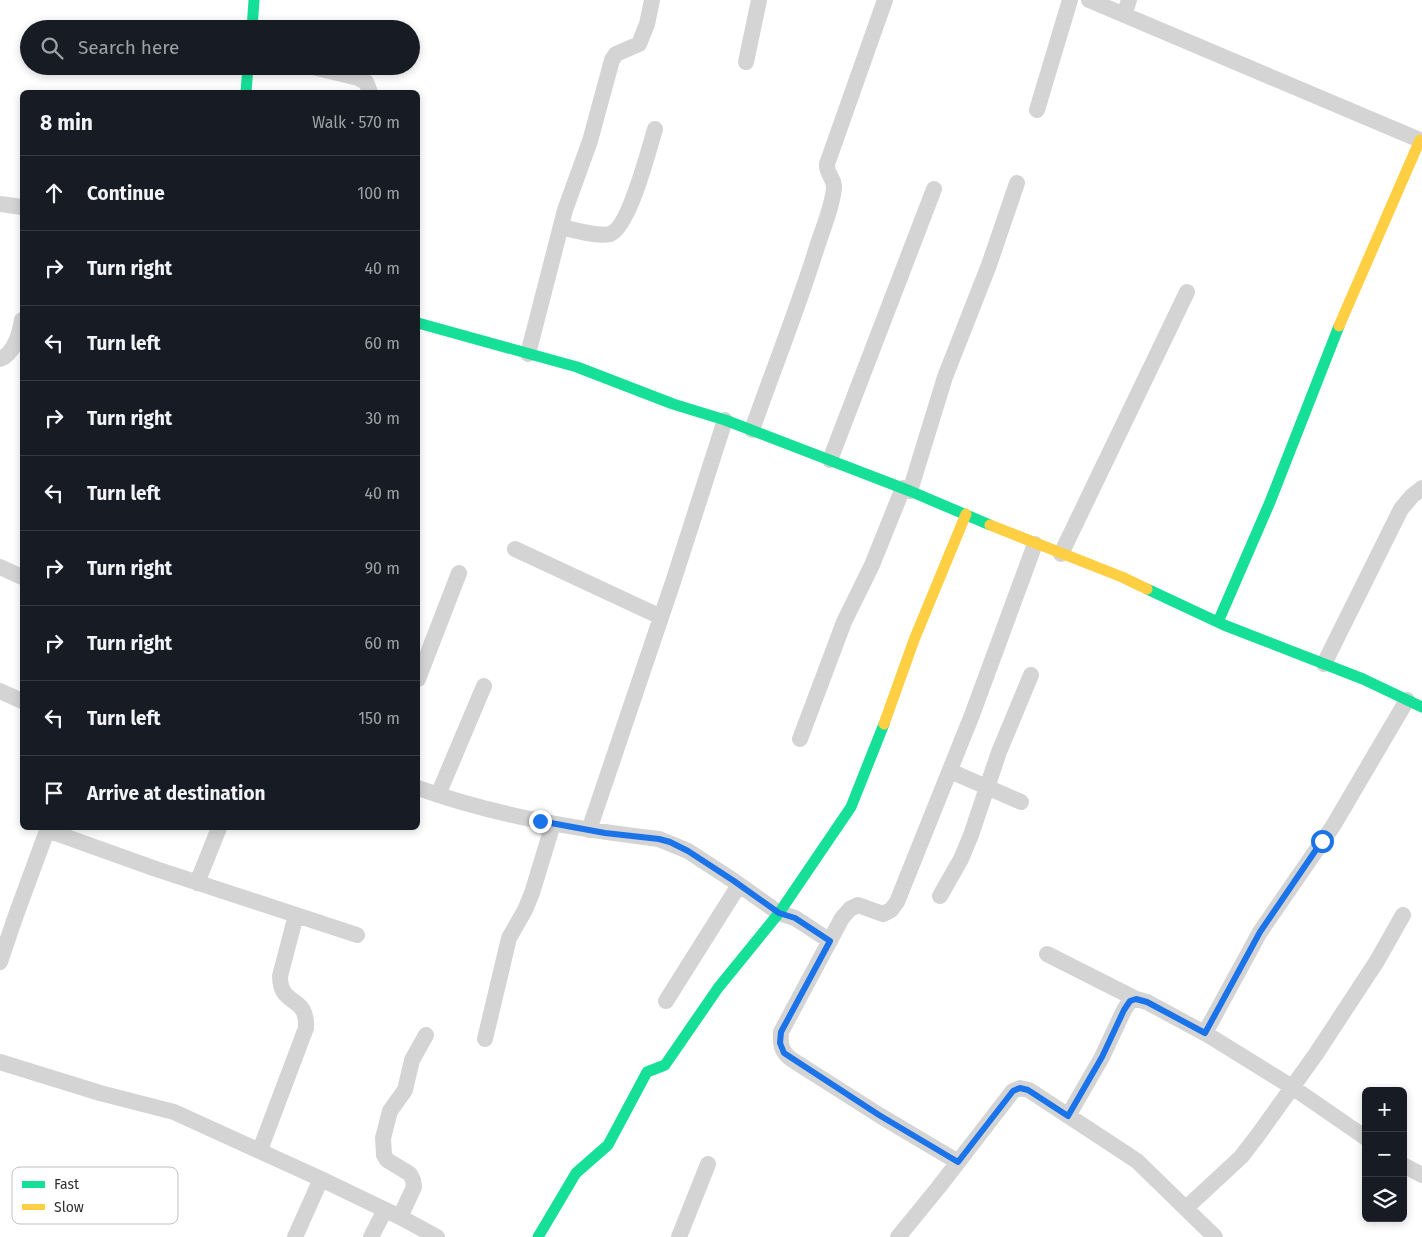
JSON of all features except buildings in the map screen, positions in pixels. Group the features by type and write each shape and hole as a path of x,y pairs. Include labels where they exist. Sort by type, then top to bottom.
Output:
{"street":[{"path":"253,20 254,0"},
{"path":"528,354 561,227 592,134 612,60 616,54 639,44 647,24 652,0"},
{"path":"746,62 759,0"},
{"path":"752,430 811,266 828,212 834,186 833,180 826,171 827,164 885,0"},
{"path":"1037,110 1070,0"},
{"path":"1089,0 1127,7 1421,141 1333,340 1270,502 1218,622"},
{"path":"246,90 247,75"},
{"path":"346,75 366,82 369,90"},
{"path":"561,227 601,235 614,232 622,224 629,210 655,129"},
{"path":"800,740 844,622 906,489 945,377 989,265 1017,183"},
{"path":"830,460 934,189"},
{"path":"0,204 20,207"},
{"path":"1061,554 1187,292"},
{"path":"420,324 578,367 673,404 752,430 906,489 1035,544 1122,577 1218,622 1363,679 1415,703 1260,932 1205,1033"},
{"path":"0,359 19,343"},
{"path":"589,830 674,579 724,420"},
{"path":"1324,664 1401,509 1422,488"},
{"path":"538,1237 576,1173 608,1145 647,1072 651,1068 665,1065 718,988 779,913 842,822 859,791 914,640 966,514"},
{"path":"958,1162 879,1115 784,1053 780,1043 781,1032 842,918 850,909 858,905 883,914 891,910 896,902 950,771 1035,544"},
{"path":"515,549 660,617"},
{"path":"0,567 20,576"},
{"path":"420,674 460,573"},
{"path":"940,896 961,859 988,788 999,752 1031,675"},
{"path":"438,795 484,686"},
{"path":"0,691 20,700"},
{"path":"950,771 1021,802"},
{"path":"420,789 513,816 670,842 688,851 779,913 795,918 830,941"},
{"path":"485,1039 506,947 532,893 553,824"},
{"path":"0,962 47,830"},
{"path":"50,830 197,883 357,935"},
{"path":"197,883 218,830"},
{"path":"666,1001 739,885"},
{"path":"260,1150 306,1028 306,1019 302,1007 287,997 282,992 280,986 280,976 296,915"},
{"path":"1186,1208 1241,1157 1316,1054 1377,961 1403,915"},
{"path":"1047,954 1136,999 1147,1002 1205,1033 1292,1087 1362,1135"},
{"path":"1068,1116 1102,1057 1124,1010 1130,1001 1136,999"},
{"path":"400,1217 414,1187 413,1180 410,1174 387,1160 384,1154 383,1138 390,1111 405,1090 412,1060 426,1035"},
{"path":"0,1062 100,1093 174,1112 260,1150 400,1217 437,1237"},
{"path":"898,1237 1013,1091 1020,1088 1028,1090 1136,1161 1215,1237"},
{"path":"679,1237 708,1164"},
{"path":"1407,1167 1422,1176"},
{"path":"295,1237 321,1179"},
{"path":"371,1237 385,1210"}],"traffic: fast":[{"path":"253,20 254,0"},
{"path":"246,90 247,75"},
{"path":"420,324 577,367 673,404 725,420 910,491 990,525"},
{"path":"1218,622 1270,502 1339,326"},
{"path":"1147,589 1224,625 1363,679 1422,707"},
{"path":"538,1237 576,1173 608,1145 647,1072 665,1065 718,988 779,913 851,807 884,724"}],"traffic: slow":[{"path":"1339,326 1420,140"},
{"path":"884,724 914,640 966,514"},
{"path":"990,525 1122,577 1147,589"}],"route":[{"path":"540,821 670,842 688,851 779,913 790,915 801,921 830,941 781,1032 780,1043 784,1053 879,1115 958,1162 1013,1091 1020,1088 1028,1090 1068,1116 1102,1057 1130,1001 1136,999 1147,1002 1205,1033 1260,932 1322,841"}]}
